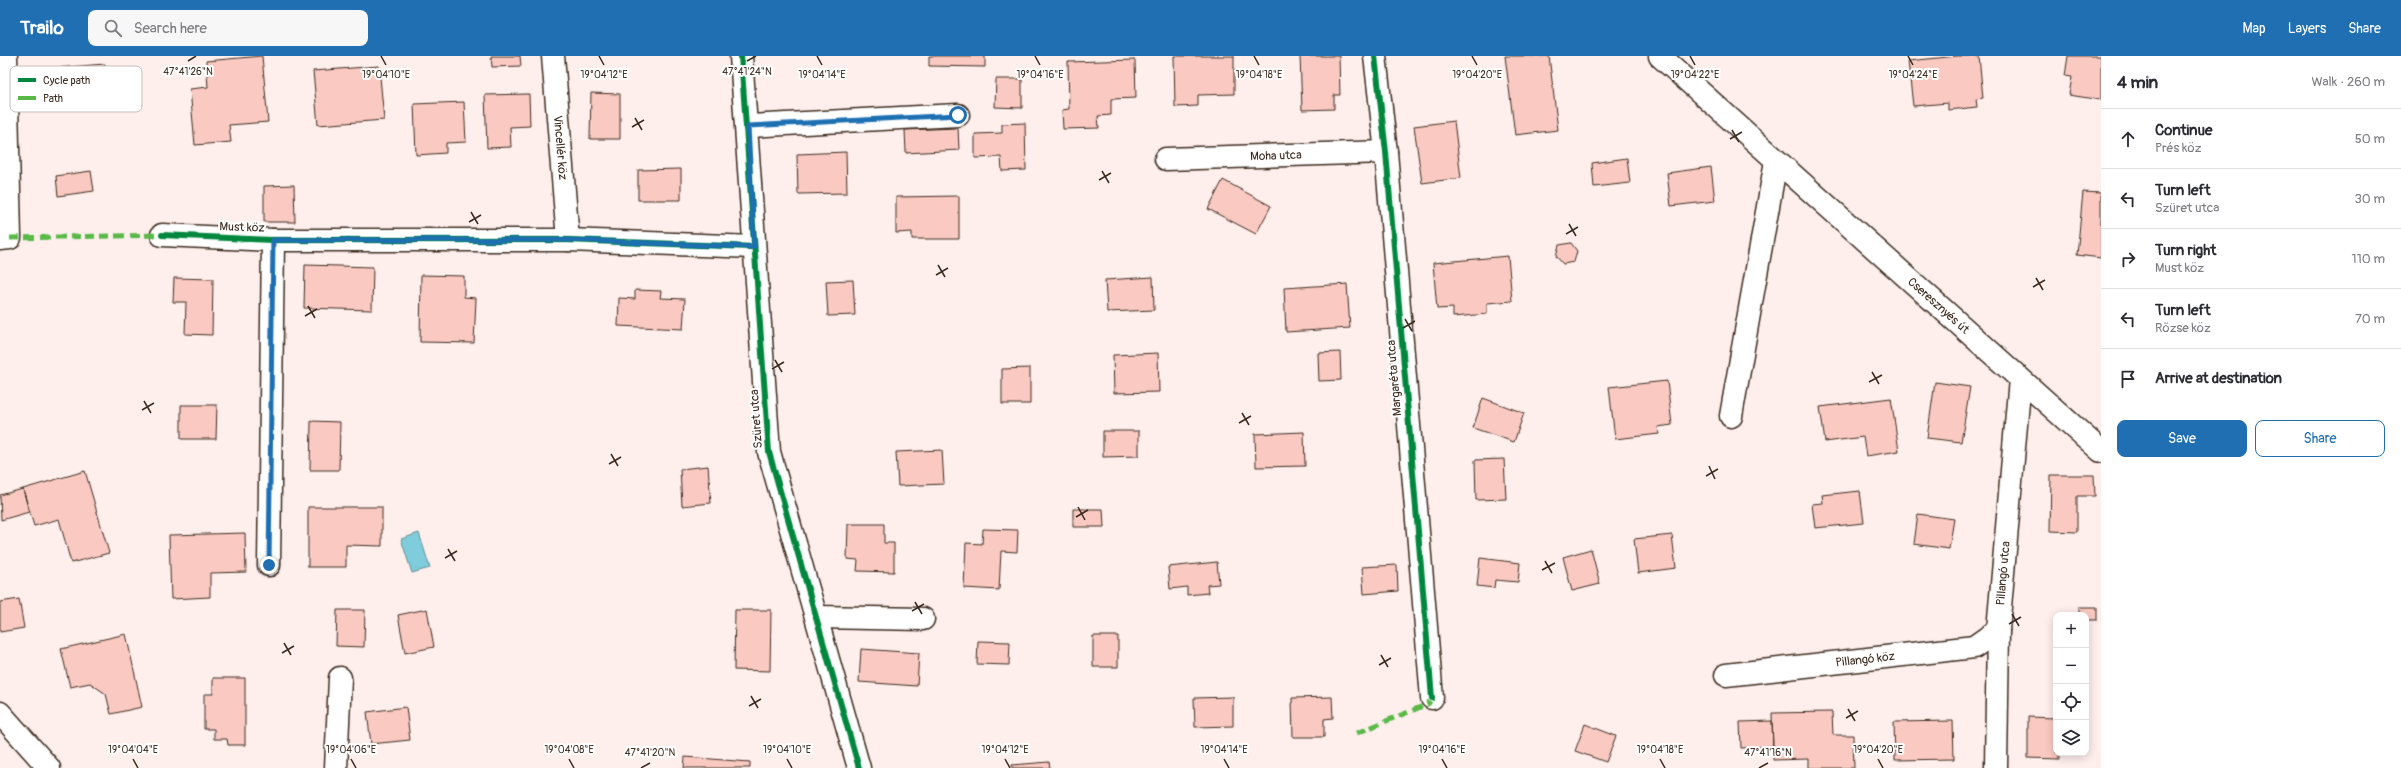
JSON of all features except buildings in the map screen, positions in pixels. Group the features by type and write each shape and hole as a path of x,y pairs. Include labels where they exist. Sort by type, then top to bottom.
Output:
{"street":[{"path":"0,239 10,238 6,56"},
{"name":"Vincellér köz","path":"553,56 568,240"},
{"name":"Szüret utca","path":"741,56 748,126 754,247 769,452 859,768"},
{"name":"Margaréta utca","path":"1375,56 1386,152 1432,698"},
{"name":"Cseresznyés út","path":"1660,56 2101,451"},
{"path":"748,126 958,115"},
{"name":"Moha utca","path":"1166,159 1386,152"},
{"path":"1731,416 1776,161"},
{"name":"Must köz","path":"162,235 273,240 568,240 754,247"},
{"path":"269,565 273,240"},
{"name":"Pillangó utca","path":"1996,768 1998,630 2020,379"},
{"path":"817,617 923,619"},
{"name":"Pillangó köz","path":"1726,675 1974,646 1998,630"},
{"path":"336,768 340,678"},
{"path":"0,713 49,768"}],"water":[{"path":"419,533 430,568 412,573 401,539"}],"marked path":[{"path":"10,238 162,235"},
{"path":"1357,733 1428,704 1432,698"}],"cycle path":[{"path":"741,56 769,452 859,768"},
{"path":"1375,56 1386,152 1432,698"},
{"path":"162,235 273,240 568,240 754,247"}],"route":[{"path":"269,565 273,240 568,240 754,247 748,126 958,115"}]}
